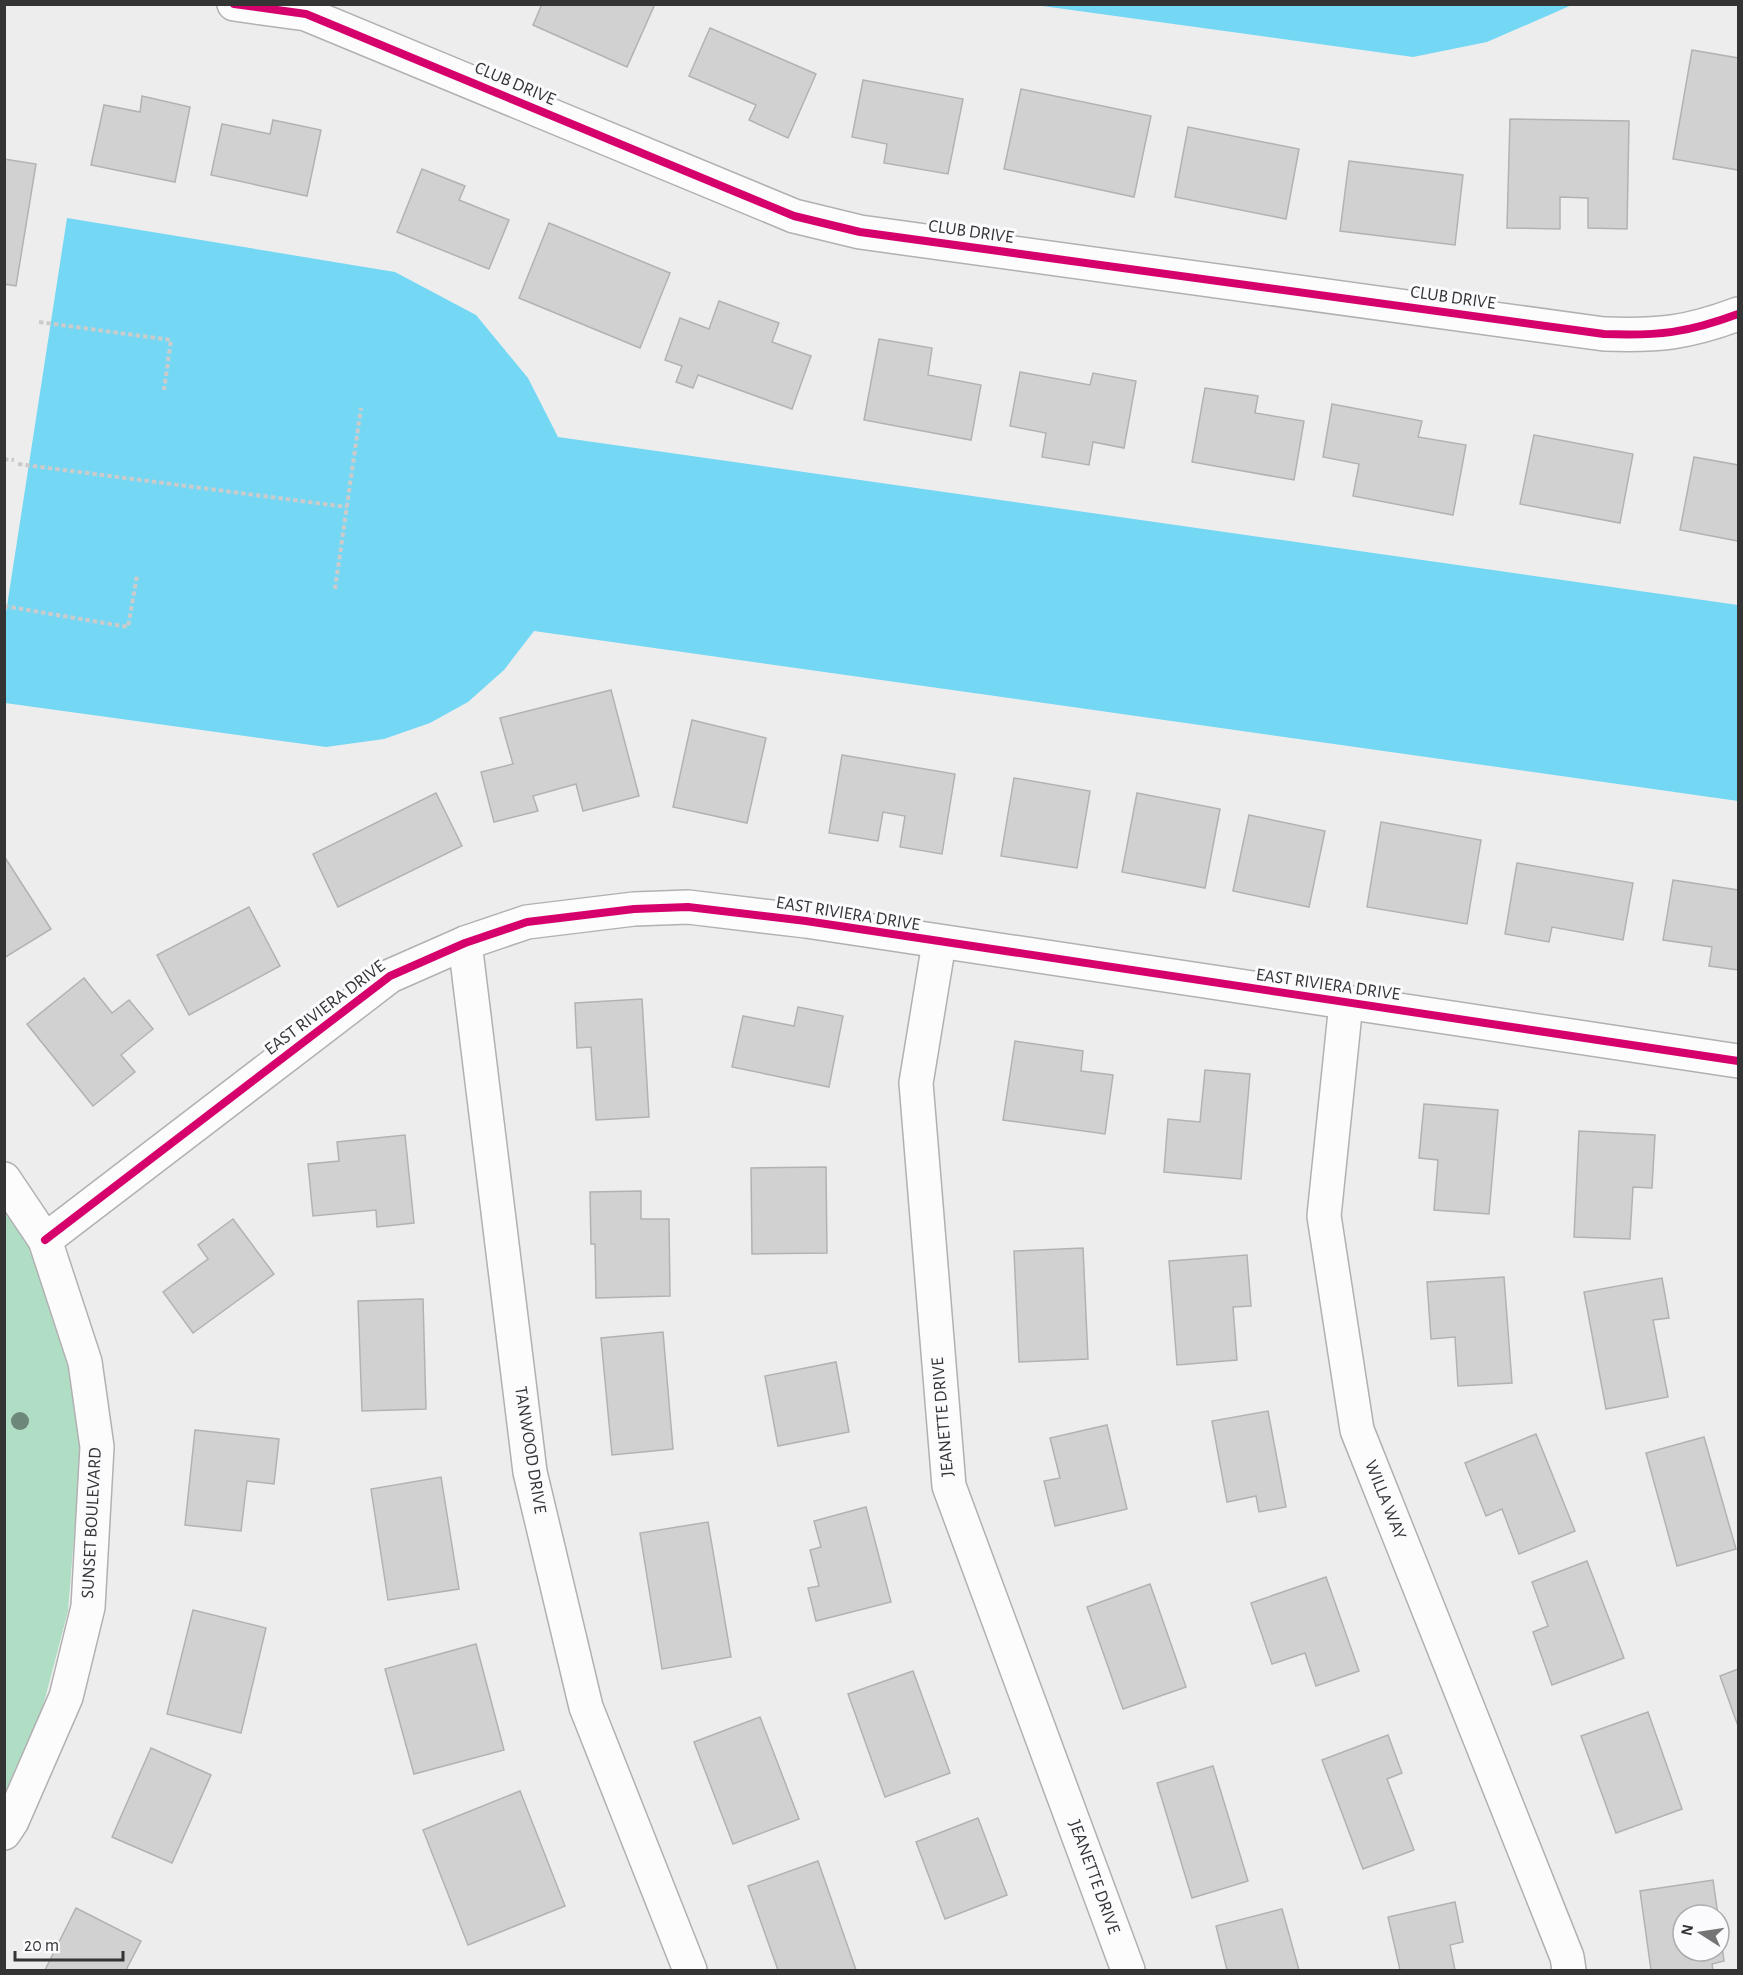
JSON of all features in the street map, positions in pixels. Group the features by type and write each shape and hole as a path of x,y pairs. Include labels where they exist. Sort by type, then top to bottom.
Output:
{"street":[{"name":"CLUB DRIVE","path":"234,4 307,9 794,216 860,232 1604,334 1652,336 1700,328 1738,314"},
{"name":"EAST RIVIERA DRIVE","path":"45,1240 390,976 465,943 527,922 634,909 688,907 806,921 939,943 1738,1061"},
{"name":"TANWOOD DRIVE","path":"465,943 530,1472 586,1707 690,1971"},
{"name":"JEANETTE DRIVE","path":"939,943 916,1083 949,1486 1128,1971"},
{"name":"WILLA WAY","path":"1346,1003 1324,1216 1357,1430 1568,1957 1569,1971"},
{"name":"SUNSET BOULEVARD","path":"4,1179 45,1240 85,1362 97,1447 95,1517 88,1607 66,1697 12,1821 4,1833"}],"path":[{"path":"39,322 171,340 164,390"},
{"path":"336,589 361,408"},
{"path":"4,459 14,460"},
{"path":"18,464 347,507"},
{"path":"4,606 128,627 137,576"}],"green space":[{"path":"5,1205 28,1241 66,1356 81,1451 68,1611 41,1714 5,1803"}],"water":[{"path":"1035,5 1572,5 1487,42 1413,57"},
{"path":"67,218 395,272 476,315 528,378 558,437 1738,605 1738,801 534,631 504,670 468,702 430,723 384,739 326,747 5,703 5,619"}],"building":[{"path":"542,4 655,4 627,67 533,25"},
{"path":"710,28 816,74 788,138 749,120 756,105 689,76"},
{"path":"1692,50 1738,58 1738,170 1673,159"},
{"path":"863,80 963,99 948,174 884,163 887,144 852,137"},
{"path":"1021,89 1151,116 1134,197 1004,169"},
{"path":"142,96 190,107 175,182 91,165 104,105 140,112"},
{"path":"1510,119 1629,121 1627,229 1588,228 1588,198 1560,197 1560,229 1507,228"},
{"path":"273,120 321,130 307,196 211,175 222,124 270,134"},
{"path":"1188,127 1299,149 1286,219 1175,197"},
{"path":"4,159 36,164 16,286 4,284"},
{"path":"1349,161 1463,175 1455,245 1340,231"},
{"path":"422,169 465,186 459,200 509,220 489,269 397,232"},
{"path":"549,223 670,273 640,348 519,298"},
{"path":"719,301 779,323 772,342 811,356 792,409 698,375 693,388 676,382 682,366 665,360 680,318 709,329"},
{"path":"879,339 932,348 928,375 981,385 971,440 864,420"},
{"path":"1020,372 1090,385 1093,373 1136,381 1124,448 1093,442 1089,465 1042,457 1046,433 1010,426"},
{"path":"1205,388 1258,396 1255,413 1304,421 1294,480 1192,462"},
{"path":"1332,404 1422,421 1418,437 1466,445 1453,515 1353,496 1359,464 1323,457"},
{"path":"1534,435 1633,454 1620,523 1520,504"},
{"path":"1694,457 1738,465 1738,541 1680,530"},
{"path":"611,690 639,796 583,811 576,784 533,796 538,811 494,822 481,772 513,764 500,718"},
{"path":"692,720 766,738 747,823 673,807"},
{"path":"842,755 955,774 942,854 900,847 905,816 883,812 878,841 829,833"},
{"path":"1014,778 1090,791 1077,868 1001,856"},
{"path":"436,793 462,846 338,907 313,854"},
{"path":"1137,793 1220,809 1205,888 1122,872"},
{"path":"1249,815 1325,831 1309,907 1233,891"},
{"path":"1381,822 1481,840 1467,924 1367,907"},
{"path":"4,856 51,929 4,958"},
{"path":"1517,863 1633,883 1623,940 1552,927 1549,942 1505,934"},
{"path":"1673,880 1738,890 1738,970 1709,966 1712,947 1663,940"},
{"path":"249,907 280,966 189,1015 157,955"},
{"path":"84,978 112,1013 129,1000 153,1029 121,1055 135,1072 93,1106 27,1024"},
{"path":"642,999 649,1117 596,1120 591,1047 577,1048 575,1003"},
{"path":"798,1007 843,1016 829,1087 732,1067 743,1016 794,1026"},
{"path":"1015,1041 1083,1051 1081,1071 1113,1075 1105,1134 1003,1120"},
{"path":"1205,1070 1250,1074 1241,1179 1164,1172 1168,1119 1200,1122"},
{"path":"1424,1104 1498,1110 1489,1214 1434,1210 1438,1160 1419,1158"},
{"path":"1579,1131 1655,1135 1652,1188 1633,1187 1630,1239 1574,1237"},
{"path":"405,1135 414,1223 377,1227 376,1210 313,1216 308,1164 339,1161 337,1142"},
{"path":"826,1167 827,1253 752,1254 751,1168"},
{"path":"641,1191 641,1219 669,1219 670,1296 596,1298 595,1244 591,1244 590,1192"},
{"path":"233,1219 274,1274 193,1333 163,1292 208,1259 198,1245"},
{"path":"1083,1248 1088,1359 1019,1362 1014,1251"},
{"path":"1247,1255 1251,1306 1233,1307 1237,1360 1177,1365 1169,1261"},
{"path":"1504,1277 1512,1383 1458,1386 1455,1337 1431,1339 1427,1282"},
{"path":"1662,1278 1669,1318 1653,1320 1668,1397 1606,1409 1584,1292"},
{"path":"423,1299 426,1409 362,1411 358,1301"},
{"path":"663,1332 673,1449 612,1455 601,1338"},
{"path":"836,1362 849,1432 778,1446 765,1376"},
{"path":"1268,1411 1286,1507 1259,1512 1256,1496 1227,1502 1212,1421"},
{"path":"1107,1425 1127,1509 1055,1526 1044,1481 1060,1478 1050,1438"},
{"path":"195,1430 279,1439 274,1484 247,1481 241,1531 185,1525"},
{"path":"1536,1434 1575,1531 1519,1554 1502,1509 1486,1516 1465,1463"},
{"path":"1704,1437 1736,1549 1677,1566 1646,1453"},
{"path":"441,1477 459,1589 388,1600 371,1489"},
{"path":"866,1507 891,1602 816,1621 808,1588 819,1586 810,1550 821,1547 814,1521"},
{"path":"708,1522 731,1657 662,1669 640,1533"},
{"path":"1587,1561 1624,1658 1552,1685 1533,1632 1548,1626 1532,1582"},
{"path":"1326,1577 1359,1671 1316,1686 1305,1653 1272,1664 1251,1603"},
{"path":"1150,1584 1186,1687 1123,1709 1087,1607"},
{"path":"193,1610 266,1628 241,1733 167,1714"},
{"path":"476,1644 504,1750 414,1774 385,1669"},
{"path":"1738,1669 1738,1726 1720,1676"},
{"path":"913,1671 950,1773 885,1797 848,1694"},
{"path":"1648,1712 1682,1809 1616,1833 1581,1736"},
{"path":"760,1717 799,1819 733,1844 694,1742"},
{"path":"1388,1735 1402,1773 1387,1779 1414,1850 1363,1869 1322,1760"},
{"path":"151,1748 211,1775 172,1863 112,1837"},
{"path":"1213,1766 1248,1881 1192,1898 1157,1783"},
{"path":"520,1791 565,1906 468,1945 423,1830"},
{"path":"978,1818 1007,1895 945,1919 916,1842"},
{"path":"818,1861 856,1970 778,1970 748,1886"},
{"path":"1713,1880 1716,1903 1671,1903 1671,1963 1716,1963 1712,1964 1713,1970 1651,1970 1640,1891"},
{"path":"1455,1902 1463,1942 1450,1945 1455,1970 1400,1970 1388,1917"},
{"path":"76,1908 141,1941 126,1970 45,1970"},
{"path":"1282,1909 1299,1970 1227,1970 1216,1926"}],"cycle path":[{"path":"234,4 306,14 794,216 860,232 1604,334 1672,332 1738,314"},
{"path":"45,1240 390,976 465,943 527,922 634,909 688,907 806,921 1738,1061"}]}
